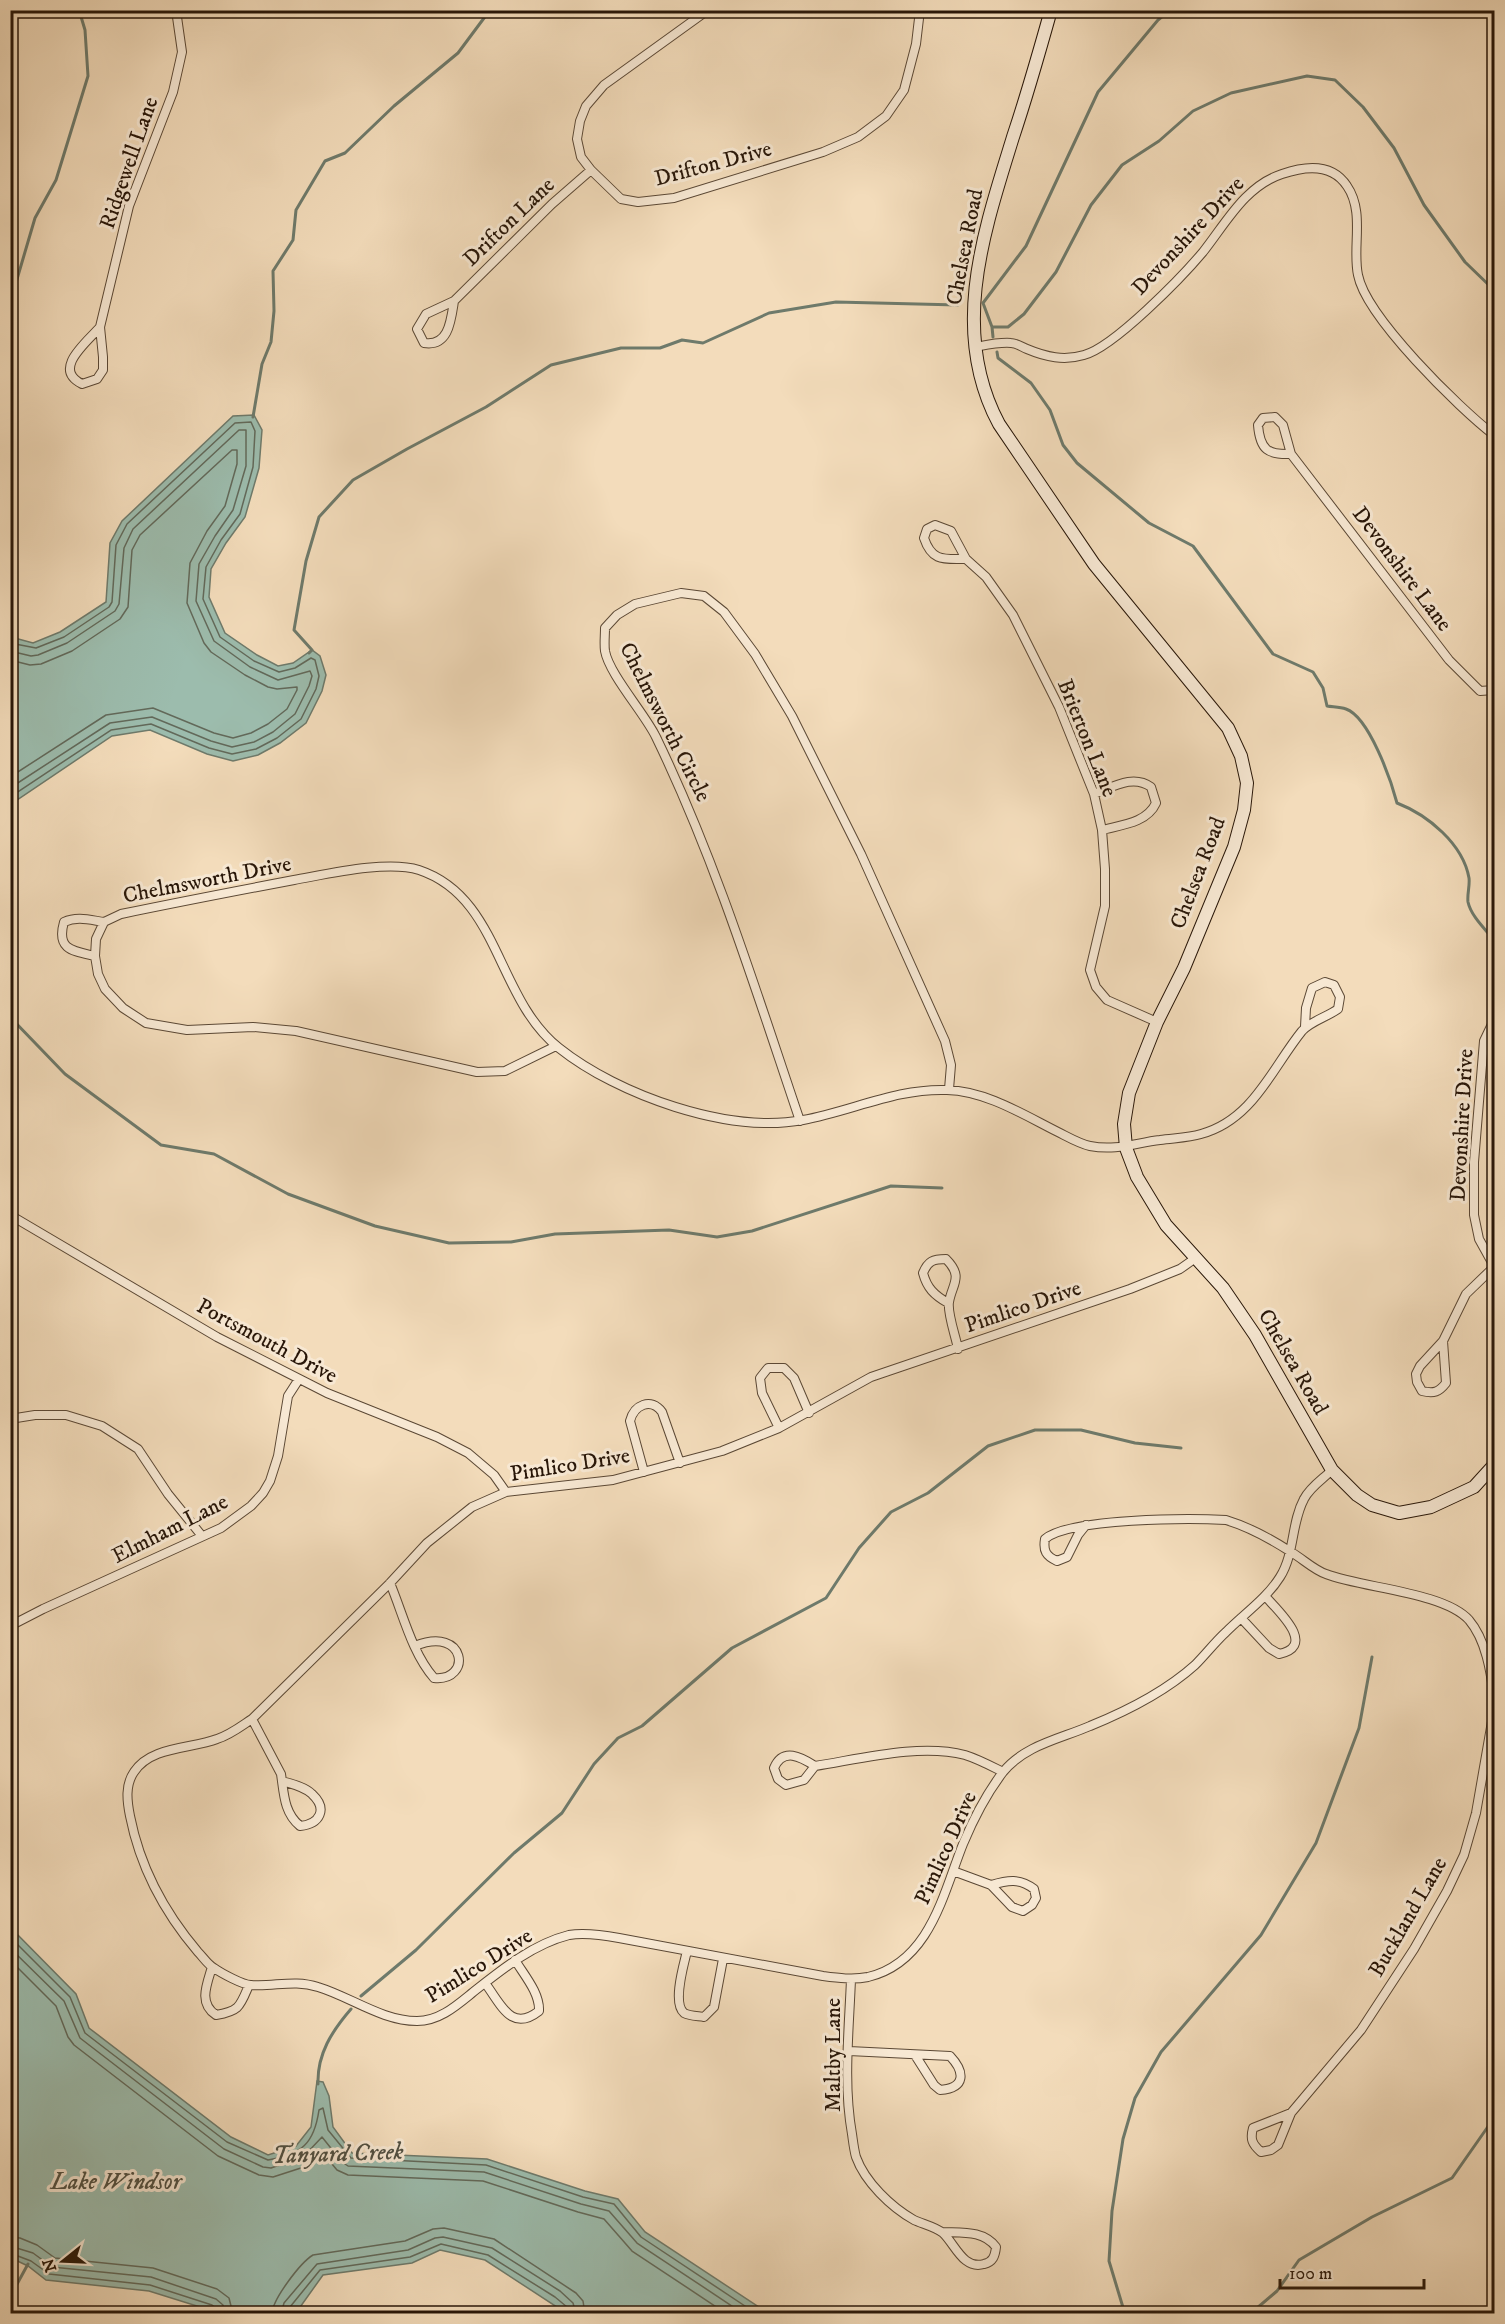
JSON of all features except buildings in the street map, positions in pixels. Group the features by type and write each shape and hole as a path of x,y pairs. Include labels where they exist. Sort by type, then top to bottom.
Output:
{"street":[{"name":"Ridgewell Lane","path":"100,327 72,360 69,370 71,376 82,384 97,379 103,370 100,327 129,206 173,92 182,52 176,10"},
{"name":"Drifton Drive","path":"708,10 604,85 586,106 580,121 578,140 581,157 621,199 638,202 674,198 823,152 858,137 886,116 904,90 916,44 920,10"},
{"name":"Chelsea Road","path":"1051,10 990,209 972,312 979,375 988,403 999,424 1094,564 1222,720 1240,756 1247,783 1244,810 1234,847 1184,968 1157,1022 1129,1093 1124,1124 1126,1148 1137,1177 1167,1225 1223,1288 1255,1335 1332,1470 1356,1495 1372,1505 1399,1512 1431,1507 1474,1487 1494,1465"},
{"name":"Devonshire Drive","path":"975,346 1012,343 1048,358 1086,355 1104,346 1202,253 1249,194 1270,178 1290,171 1314,167 1332,171 1347,186 1354,203 1357,274 1363,292 1411,355 1472,418 1494,435"},
{"name":"Drifton Lane","path":"454,301 444,339 438,343 424,343 417,329 426,314 454,301 552,204 591,170"},
{"name":"Devonshire Lane","path":"1292,454 1275,455 1264,448 1258,425 1263,418 1275,417 1283,424 1292,454 1449,660 1480,691 1494,690"},
{"name":"Brierton Lane","path":"966,560 941,559 933,554 927,548 924,538 927,529 935,525 951,531 966,560 986,577 1013,615 1059,707 1094,794 1102,830 1105,906 1090,970 1096,987 1107,1000 1157,1022"},
{"name":"Chelmsworth Circle","path":"800,1120 729,909 693,816 655,734 605,653 605,628 617,615 635,604 681,593 705,596 724,612 755,654 792,716 824,778 945,1041 951,1065 949,1089"},
{"path":"1094,794 1138,780 1151,787 1155,795 1156,803 1146,816 1102,830"},
{"name":"Chelmsworth Drive","path":"556,1046 505,1071 477,1072 296,1031 253,1027 187,1030 146,1023 134,1017 105,989 98,974 95,956 96,939 104,922 126,913 347,871 386,867 416,869 442,880 465,898 480,920 520,1000 556,1046 596,1075 664,1104 747,1122 800,1120 887,1096 915,1091 949,1089 980,1095 1088,1146 1126,1148 1141,1143 1203,1134 1231,1120 1255,1100 1305,1027"},
{"path":"95,956 71,951 65,946 62,930 64,922 78,918 104,922"},
{"path":"1324,982 1334,985 1340,997 1338,1009 1305,1027 1306,1008 1312,988 1324,982"},
{"name":"Devonshire Drive","path":"1494,1020 1484,1041 1474,1162 1474,1215 1479,1239 1494,1267"},
{"name":"Portsmouth Drive","path":"10,1215 217,1337 327,1393 437,1437 468,1454 494,1475 506,1492"},
{"name":"Pimlico Drive","path":"1197,1257 1180,1269 1130,1289 871,1377 779,1428 722,1451 613,1480 506,1492 472,1507 427,1544 252,1719 234,1732 214,1740 183,1746 143,1762 134,1772 127,1798 135,1842 150,1881 183,1934 212,1968 249,1985 287,1982 317,1986 392,2017 417,2021 434,2018 452,2010 515,1960 548,1943 571,1935 595,1934 823,1976 852,1979 882,1973 913,1951 939,1911 973,1822 1003,1772 1016,1760 1042,1743 1091,1726 1126,1710 1173,1684 1196,1664 1240,1618 1265,1596 1281,1576 1291,1551 1304,1499 1312,1488 1332,1470"},
{"path":"948,1304 933,1295 926,1283 923,1272 927,1264 935,1259 946,1260 951,1264 956,1275 955,1288 948,1304 958,1348"},
{"path":"1443,1341 1446,1383 1440,1391 1432,1393 1422,1391 1416,1374 1420,1366 1443,1341 1466,1294 1494,1267"},
{"path":"779,1428 762,1393 760,1378 768,1368 784,1368 794,1378 809,1413"},
{"name":"Elmham Lane","path":"10,1626 220,1528 237,1517 263,1493 270,1481 278,1456 288,1396 299,1379"},
{"path":"644,1472 630,1421 632,1412 642,1405 650,1403 657,1405 662,1412 680,1463"},
{"path":"10,1419 35,1414 66,1415 102,1426 138,1449 168,1494 202,1536"},
{"path":"1086,1525 1067,1557 1057,1561 1048,1556 1043,1548 1045,1539 1051,1534 1086,1525 1226,1520 1244,1525 1291,1551 1324,1574 1453,1608 1468,1619 1484,1649 1492,1676 1494,1697"},
{"path":"390,1583 415,1646 425,1668 434,1678 445,1679 458,1668 458,1657 453,1646 444,1641 431,1639 415,1646"},
{"path":"1240,1618 1269,1648 1280,1654 1289,1652 1296,1636 1292,1626 1265,1596"},
{"name":"Buckland Lane","path":"1291,2113 1253,2128 1250,2137 1253,2145 1261,2152 1271,2150 1278,2145 1291,2113 1361,2030 1414,1949 1448,1891 1464,1856 1476,1812 1494,1710"},
{"path":"252,1719 281,1774 282,1781 291,1818 300,1826 310,1825 318,1819 321,1810 312,1793 302,1787 282,1781"},
{"path":"815,1766 804,1780 786,1785 778,1779 774,1768 777,1760 782,1756 791,1755 803,1758 815,1766 890,1755 949,1752 982,1761 1003,1772"},
{"path":"953,1871 991,1885 1012,1907 1023,1911 1032,1905 1036,1898 1034,1889 1016,1880 991,1885"},
{"path":"687,1951 678,1997 684,2013 694,2016 704,2017 714,2007 723,1959"},
{"path":"485,1983 510,2016 517,2020 532,2017 539,2011 537,1996 515,1960"},
{"path":"212,1968 205,2000 210,2011 216,2015 233,2012 240,2007 249,1985"},
{"name":"Maltby Lane","path":"852,1979 846,2090 856,2157 870,2181 893,2205 912,2219 942,2232 976,2234 990,2239 996,2247 995,2256 989,2263 980,2265 968,2262 942,2232"},
{"path":"849,2051 950,2056 960,2067 959,2081 949,2089 940,2090 934,2085 915,2055"}],"water":[{"path":"254,415 262,430 259,468 245,517 211,569 209,597 225,633 257,655 278,666 293,663 312,650 320,656 326,675 322,691 306,723 280,743 258,755 233,761 207,754 150,730 112,736 11,804 11,637 33,643 60,632 106,602 110,543 122,521 233,416"},
{"name":"Lake Windsor","path":"11,1928 76,1994 89,2028 231,2137 268,2155 296,2146 311,2127 317,2081 323,2082 329,2096 333,2127 352,2153 487,2159 585,2191 618,2199 645,2232 768,2313 566,2313 485,2260 440,2250 412,2263 323,2275 298,2310 280,2314 216,2312 149,2291 46,2280 28,2266 11,2258"}],"waterway":[{"path":"10,303 35,218 56,180 88,76 85,30 79,10"},
{"path":"253,417 262,364 271,342 274,311 273,271 293,240 296,210 325,161 345,153 394,106 458,53 490,10"},
{"path":"1170,10 1158,20 1098,92 1026,246 983,303 992,327 1008,327 1024,314 1056,272 1091,205 1122,165 1159,141 1193,111 1231,93 1307,76 1335,80 1363,107 1394,148 1424,205 1465,262 1494,290"},
{"path":"309,653 312,650 294,630 306,561 319,517 353,480 486,407 551,365 621,348 660,348 682,340 703,343 769,313 836,302 958,305"},
{"path":"992,327 993,337"},
{"path":"997,352 998,358 1031,383 1050,410 1063,445 1077,463 1149,523 1193,546 1273,654 1313,672 1323,688 1327,706 1346,709 1355,714 1378,750 1397,803 1432,823 1452,842 1460,854 1469,878 1470,907 1494,940"},
{"path":"10,508 13,514 10,540"},
{"path":"10,1017 65,1074 161,1145 214,1154 288,1194 375,1226 449,1243 511,1242 555,1234 669,1230 717,1237 752,1231 891,1186 942,1188"},
{"path":"361,1996 416,1950 514,1853 562,1813 594,1764 618,1738 642,1726 732,1648 826,1598 859,1548 891,1512 928,1493 988,1446 1035,1430 1081,1430 1135,1443 1181,1448"},
{"path":"1125,2314 1109,2261 1112,2211 1123,2139 1135,2098 1161,2052 1261,1935 1316,1843 1359,1728 1372,1657"},
{"path":"318,2084 323,2053 338,2026 351,2009"},
{"path":"1250,2314 1277,2291 1299,2260 1372,2217 1452,2178 1494,2118"},
{"path":"10,2297 28,2264"}],"water label":[{"name":"Tanyard Creek","path":"338,2154"}]}
